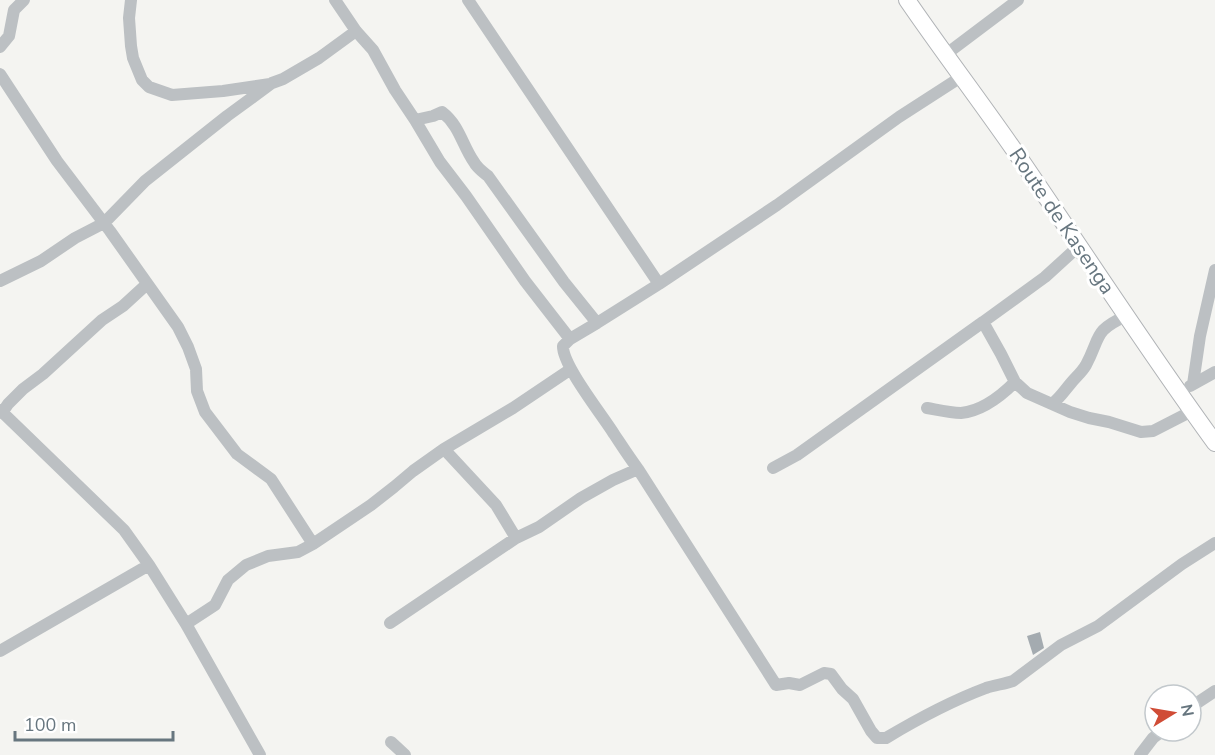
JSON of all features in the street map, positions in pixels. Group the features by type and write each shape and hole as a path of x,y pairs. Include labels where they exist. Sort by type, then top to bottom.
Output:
{"highway":[{"name":"Route de Kasenga","path":"907,0 986,110 1126,316 1187,389 1192,411 1215,443"}],"street":[{"path":"0,47 9,36 14,10 24,0"},
{"path":"131,0 129,18 133,58 142,80 149,87 172,95 223,92 272,84"},
{"path":"335,0 356,32 373,50 440,162 525,281 570,339"},
{"path":"468,0 659,284"},
{"path":"945,55 1018,0"},
{"path":"0,282 41,261 75,238 104,223 145,181 227,116 272,84 319,58 356,32"},
{"path":"0,74 52,154 178,327 196,369 197,391 205,412 237,454 271,479 313,544"},
{"path":"961,77 899,117 777,206 659,284 570,339 563,346 563,351 571,369 776,685 789,683 800,686 824,673 831,674 853,699 871,731 878,738 886,738 979,691 1013,681 1061,645 1098,626 1182,564 1215,543"},
{"path":"415,120 442,112 450,119 465,143 474,164 488,176 564,282 597,323"},
{"path":"773,468 796,455 983,322 1045,277 1079,246"},
{"path":"1187,389 1215,270"},
{"path":"147,284 32,381 1,412 124,530 186,624 260,755"},
{"path":"1052,404 1059,399 1085,367 1096,340 1104,328 1126,316"},
{"path":"983,322 1015,382 1027,393 1070,412 1141,432 1153,431 1192,411"},
{"path":"186,624 215,605 228,580 246,565 267,556 298,552 313,544 371,505 421,464 513,408 571,369"},
{"path":"1187,389 1215,372"},
{"path":"927,408 961,413 975,410 1004,393 1015,382"},
{"path":"444,449 495,505 516,538"},
{"path":"390,623 516,538 539,527 605,485 638,469"},
{"path":"0,651 149,565"},
{"path":"391,742 405,755"},
{"path":"1140,755 1149,743"}],"building":[{"path":"1040,632 1044,648 1033,655 1027,636"}]}
